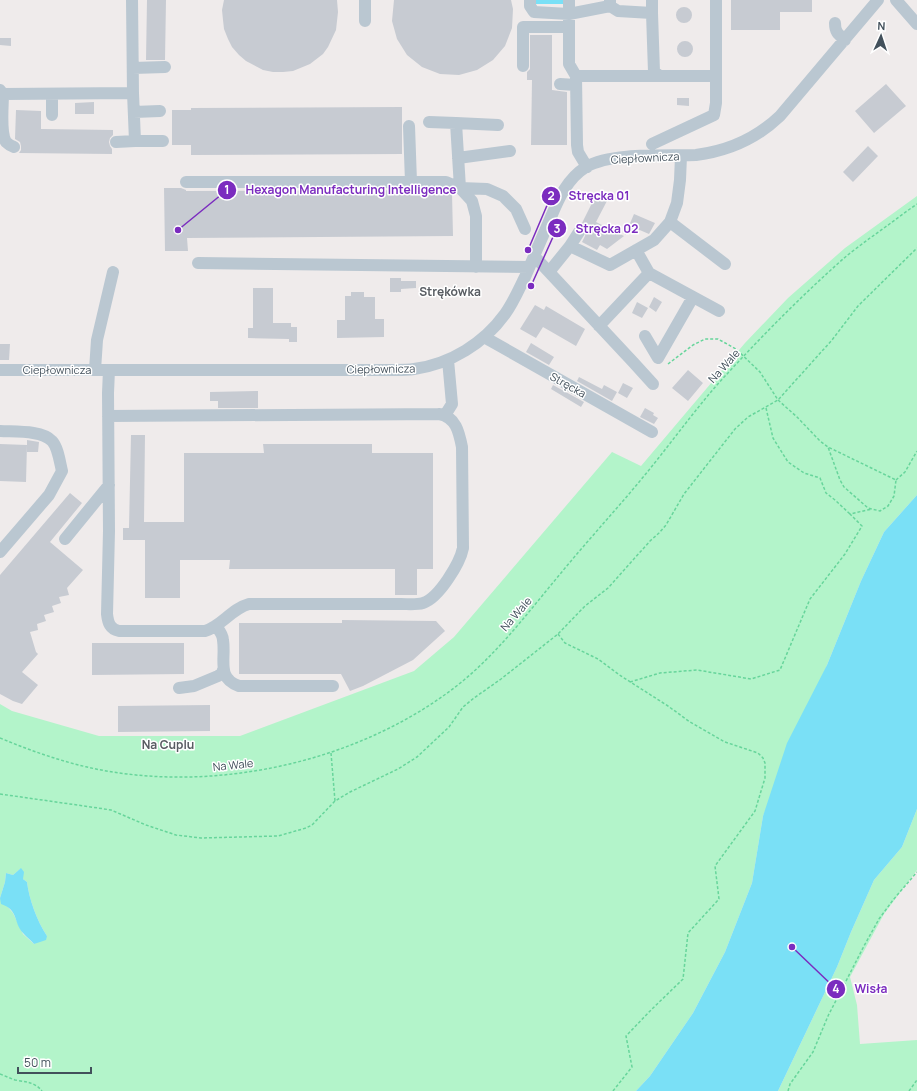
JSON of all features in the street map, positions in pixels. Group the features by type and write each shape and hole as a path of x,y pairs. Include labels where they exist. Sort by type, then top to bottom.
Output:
{"street":[{"path":"132,0 135,141"},
{"path":"365,0 365,21"},
{"path":"530,0 530,6 534,12 569,14 610,3 618,11 652,13"},
{"path":"569,0 569,64 576,81 578,152 586,167"},
{"path":"652,0 654,72 660,76"},
{"path":"652,144 714,115 716,103 716,0"},
{"name":"Ciepłownicza","path":"0,370 396,370 430,366 448,360 475,345 496,326 505,314 514,300 556,204 571,180 578,173 586,167 601,161 619,158 696,155 720,151 739,144 766,128 780,116 878,0"},
{"path":"896,0 917,24"},
{"path":"835,23 835,30 845,40"},
{"path":"523,66 523,27 569,27"},
{"path":"133,68 165,67"},
{"path":"560,84 576,81 660,76 716,76"},
{"path":"14,147 6,141 2,131 1,92 52,94 133,93"},
{"path":"52,94 52,115"},
{"path":"134,112 160,111"},
{"path":"429,122 498,125"},
{"path":"456,123 460,188 472,201 476,216 476,267"},
{"path":"409,126 411,182"},
{"path":"116,142 163,141"},
{"path":"458,158 510,151"},
{"path":"570,246 610,265 654,240 670,222 677,203 681,156"},
{"path":"186,182 446,182 460,188 487,189 503,196 516,209 525,229"},
{"path":"670,222 725,264"},
{"path":"549,272 579,232"},
{"path":"636,250 649,273 719,311"},
{"path":"198,263 476,267 531,262 549,272 653,384"},
{"path":"95,370 97,340 113,272"},
{"path":"599,326 649,273"},
{"path":"645,336 658,358 693,297"},
{"name":"Stręcka","path":"484,337 652,432"},
{"path":"448,360 456,428"},
{"path":"109,370 107,614 110,625 115,630 119,631 199,632 210,630 235,610 249,604 417,604 432,598 453,571 461,556 463,548 461,442 454,422 448,417 439,414"},
{"path":"108,416 439,414 447,412 451,407 452,402"},
{"path":"0,432 34,433 46,437 52,441 55,446 62,471 49,495 0,552"},
{"path":"65,539 108,485"},
{"path":"216,626 220,631 223,640 225,676 233,684 239,686 333,686"},
{"path":"179,688 194,686 218,676 224,670"}],"path":[{"name":"Na Wale","path":"0,738 79,766 127,774 163,777 199,776 248,772 276,767 331,752 386,730 410,717 432,704 482,664 518,624 642,478 716,387 764,334 845,257 917,204"},
{"path":"0,794 111,810 167,833 201,838 278,836 301,831 312,825 335,801 350,792 398,769 417,757 449,727 463,707 558,634 585,606 608,588 666,525 684,494 735,429 748,416 778,400 832,340 858,306 917,248"},
{"path":"668,364 693,345 705,339 718,339 736,348 760,372 778,400 820,441 828,447 896,480"},
{"path":"630,682 660,673 697,670 751,679 780,670 810,599 844,554 862,526 826,493 820,478 804,473 788,462 773,438 766,407"},
{"path":"828,447 844,487 868,508 880,511 888,506 894,496 896,480 906,472 917,451"},
{"path":"850,514 872,509"},
{"path":"558,634 565,643 598,659 690,722 725,742 758,753 763,758 765,763 765,778 755,811 715,866 719,899 688,933 683,979 626,1036 632,1067 613,1091"},
{"path":"331,752 335,801"},
{"path":"788,1091 790,1084 813,1052 828,1016 879,919 917,872"},
{"path":"0,1074 33,1084 42,1091"},
{"path":"909,1091 917,1080"}],"green space":[{"path":"917,196 917,495 884,532 861,581 763,816 752,883 725,952 693,1013 650,1076 636,1091 0,1091 0,898 0,704 12,711 99,736 240,736 414,671 454,637 612,452 641,466 745,343 788,298 845,248","holes":["20,869 23,879 27,882 34,910 47,936 34,944 23,934 13,913 0,898 6,873 13,875"]},
{"path":"917,809 917,870 884,914 850,977 857,1005 860,1044 917,1040 917,1091 778,1091 837,967 874,880 902,847"}],"water":[{"path":"534,0 567,0 567,4 534,4"},
{"path":"917,495 917,809 902,847 874,880 837,967 778,1091 636,1091 650,1076 693,1013 725,952 752,883 763,816 787,743 827,665 861,581 884,532"},
{"path":"21,868 24,872 23,879 27,882 34,910 47,936 46,940 34,944 20,929 11,910 1,904 0,898 6,873 13,875"}],"building":[{"path":"147,0 166,0 165,60 146,60"},
{"path":"224,0 337,0 338,12 336,30 323,54 310,64 293,71 273,72 263,70 246,61 232,47 224,29 222,10"},
{"path":"394,0 511,0 513,9 512,28 505,46 493,60 477,70 459,75 440,74 422,67 407,55 397,39 392,21"},
{"path":"731,0 812,0 812,12 780,12 780,30 731,30"},
{"path":"684,7 690,9 692,15 690,21 684,23 678,21 676,15 678,9"},
{"path":"530,35 552,35 552,90 567,92 567,145 531,145 532,80 527,80 527,72 530,69"},
{"path":"0,38 11,38 11,46 0,45"},
{"path":"685,41 691,43 693,49 691,55 685,57 679,55 677,49 679,43"},
{"path":"886,84 906,106 874,133 855,111"},
{"path":"677,98 689,98 689,106 677,105"},
{"path":"94,102 94,114 75,114 75,103"},
{"path":"402,107 402,154 191,155 191,145 172,145 172,110 191,110 191,108"},
{"path":"16,110 41,111 41,129 113,130 113,135 109,142 112,149 112,154 19,153 21,150 20,142 15,139"},
{"path":"868,146 878,156 853,182 843,172"},
{"path":"164,188 181,188 186,191 445,190 452,193 453,236 187,238 188,251 165,251"},
{"path":"597,193 608,199 596,222 624,236 607,249 600,245 597,250 582,242 586,232 585,228 581,225"},
{"path":"634,214 655,223 649,234 635,228 625,235"},
{"path":"390,278 401,278 401,281 416,281 416,288 401,289 401,292 390,292"},
{"path":"253,288 273,288 273,323 291,323 291,327 297,327 297,342 289,342 289,339 248,338 248,328 253,328"},
{"path":"351,292 364,292 364,297 375,297 375,319 384,319 384,337 337,338 337,320 345,320 345,296 351,296"},
{"path":"654,297 662,302 656,312 649,307"},
{"path":"637,302 648,308 642,318 632,313"},
{"path":"535,305 544,310 546,306 585,329 576,346 543,327 536,338 520,329"},
{"path":"531,343 554,357 549,365 526,352"},
{"path":"0,344 10,344 9,360 0,360"},
{"path":"688,370 703,383 688,401 672,388"},
{"path":"579,377 602,389 604,385 617,392 612,401 577,381"},
{"path":"623,383 633,388 627,398 618,393"},
{"path":"553,385 584,402 581,407 551,389"},
{"path":"258,391 258,408 218,408 218,401 210,401 210,392"},
{"path":"645,408 654,413 653,415 658,418 654,424 640,417"},
{"path":"131,435 145,435 144,522 184,522 184,453 264,453 263,444 372,444 372,453 433,453 433,569 417,569 417,595 395,595 395,569 229,569 230,560 180,560 180,598 145,598 145,540 123,540 123,528 129,528"},
{"path":"27,440 39,442 38,452 27,452"},
{"path":"0,444 27,445 26,482 0,481"},
{"path":"70,493 82,503 50,542 83,570 67,588 69,595 59,597 61,603 52,606 54,612 44,615 46,621 37,624 38,630 30,632 38,654 22,672 38,685 22,704 0,694 0,575"},
{"path":"342,620 436,621 445,631 413,660 363,686 350,691 341,674 239,674 239,623 342,623"},
{"path":"92,643 184,643 184,674 92,675"},
{"path":"210,705 210,731 118,732 118,706"}],"place":[{"name":"Hexagon Manufacturing Intelligence","path":"178,230"},
{"name":"Stręcka 01","path":"528,250"},
{"name":"Stręcka 02","path":"531,286"},
{"name":"Wisła","path":"792,947"}],"district":[{"name":"Strękówka","path":"450,292"},
{"name":"Na Cuplu","path":"168,745"}]}
